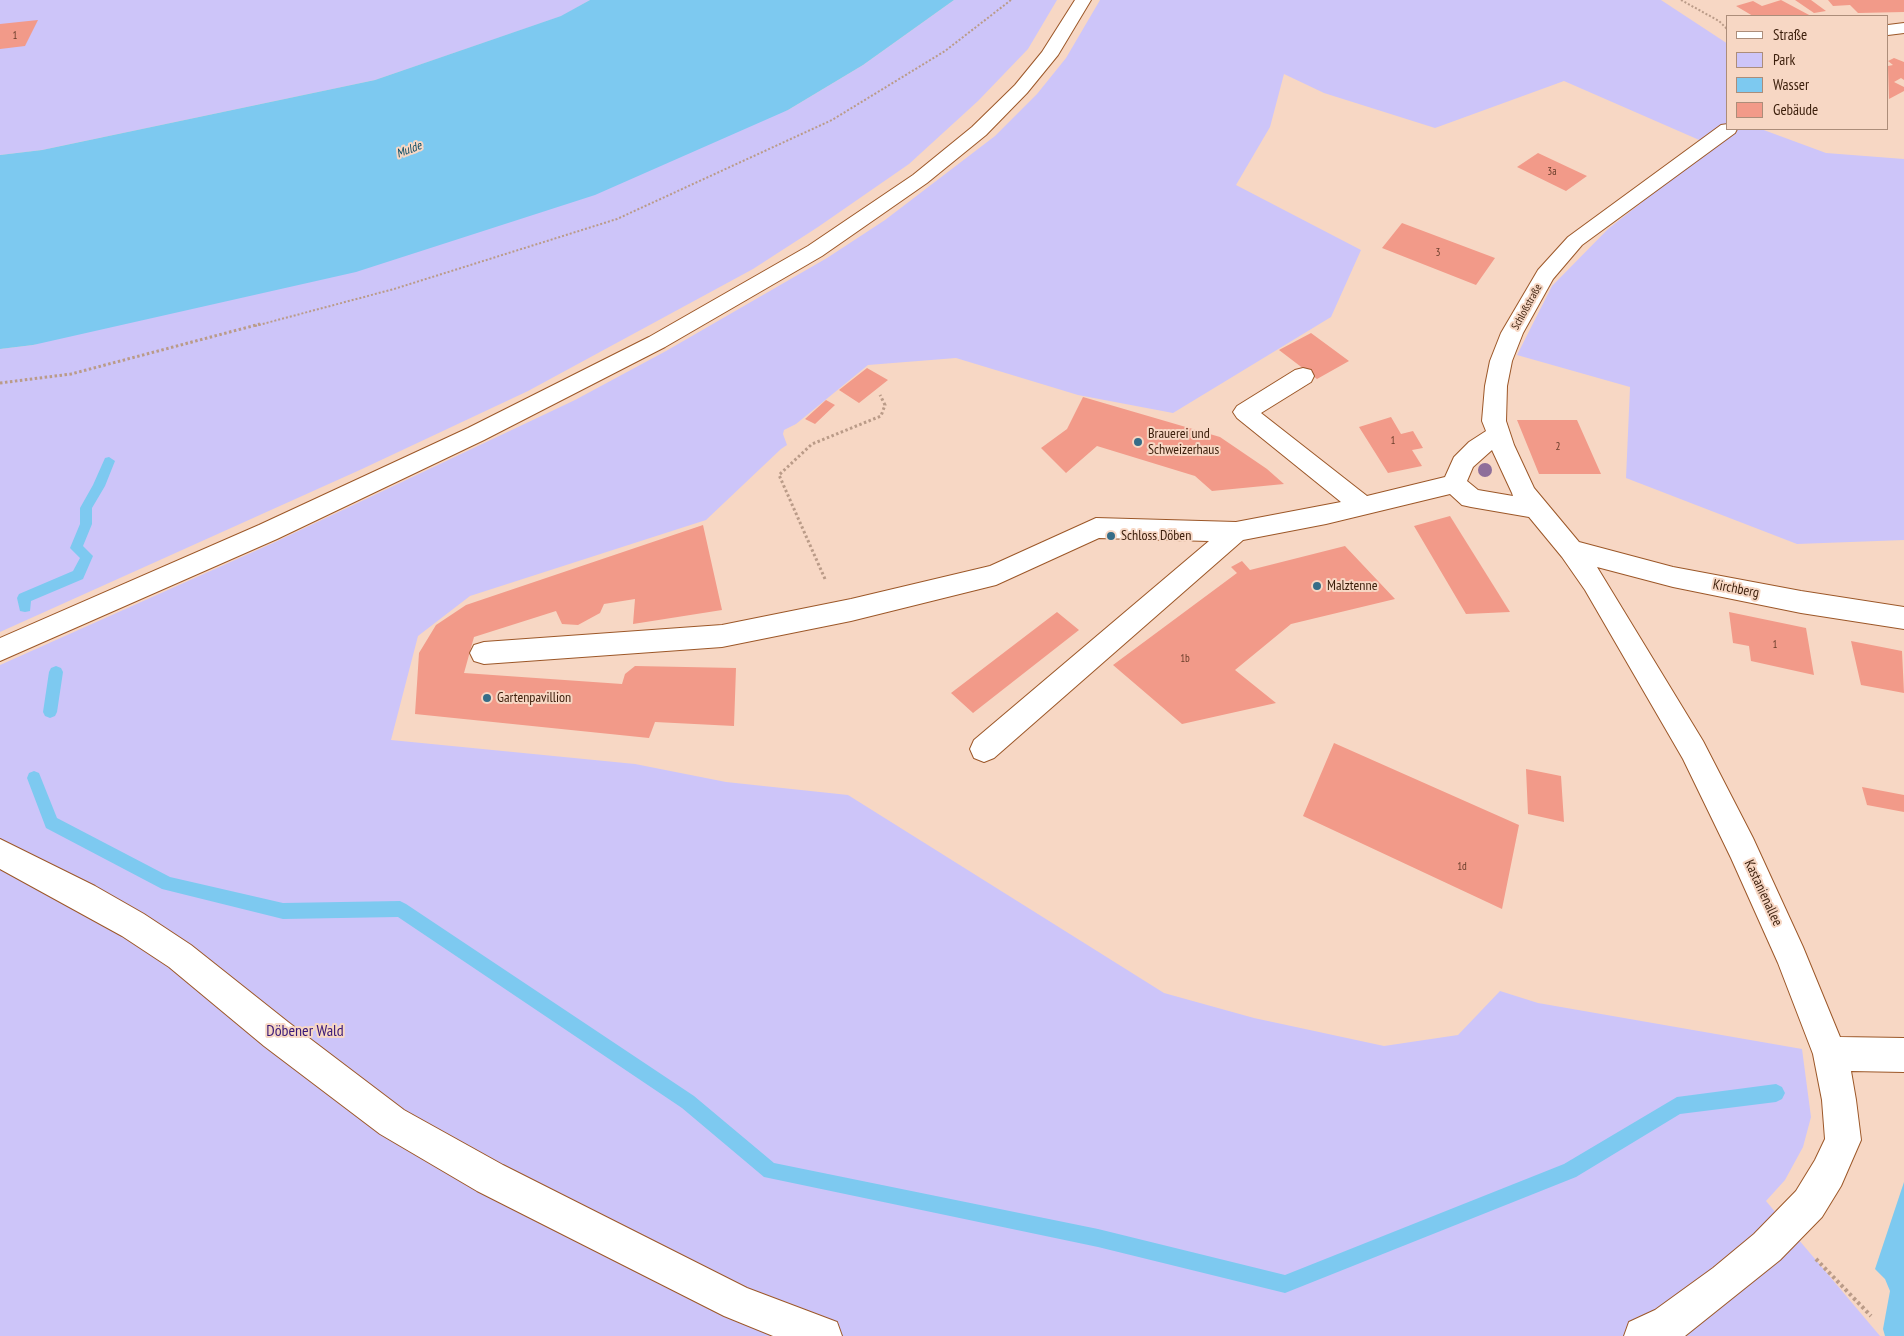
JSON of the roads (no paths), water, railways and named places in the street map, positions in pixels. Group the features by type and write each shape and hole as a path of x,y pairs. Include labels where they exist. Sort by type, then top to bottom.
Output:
{"street":[{"path":"0,650 268,532 476,434 657,342 815,251 920,179 979,131 1021,89 1049,55 1083,0"},
{"path":"1889,30 1904,28"},
{"name":"Schloßstraße","path":"1571,550 1524,493 1494,421 1496,386 1501,361 1512,333 1545,275 1575,241 1727,130"},
{"path":"1303,376 1245,412 1363,506"},
{"path":"1454,484 1463,464 1477,448 1499,434"},
{"path":"484,653 722,636 839,612 996,575 1096,528 1236,532 1363,506 1454,484"},
{"path":"1454,484 1471,498 1538,509"},
{"path":"984,749 1236,532"},
{"name":"Kirchberg","path":"1571,550 1673,577 1800,602 1904,618"},
{"name":"Kastanienallee","path":"1571,550 1624,633 1693,750 1742,848 1792,958 1830,1054 1839,1100 1843,1140 1828,1173 1809,1204 1776,1238 1726,1281 1670,1324 1643,1336"},
{"path":"0,853 134,926 180,956 276,1034 392,1122 490,1178 737,1303 823,1336"},
{"path":"1830,1054 1904,1055"}],"water":[{"name":"Mulde","path":"590,0 954,0 863,65 788,110 595,195 356,272 33,345 0,349 0,155 42,150 375,80 561,16"},
{"path":"1904,1182 1904,1336 1885,1336 1883,1329 1890,1291 1885,1279 1875,1269"}],"waterway":[{"path":"25,607 24,598 78,575 87,556 76,548 86,524 86,508 99,486 109,461"},
{"path":"50,712 56,672"},
{"path":"34,778 51,823 168,884 283,911 400,909 688,1102 770,1171 1098,1238 1285,1284 1570,1171 1677,1106 1776,1093"}],"place":[{"name":"Brauerei und Schweizerhaus","path":"1138,442"},
{"name":"Schloss Döben","path":"1111,536"},
{"name":"Malztenne","path":"1317,586"},
{"name":"Gartenpavillion","path":"487,698"}],"park label":[{"name":"Döbener Wald","path":"305,1031"}]}
